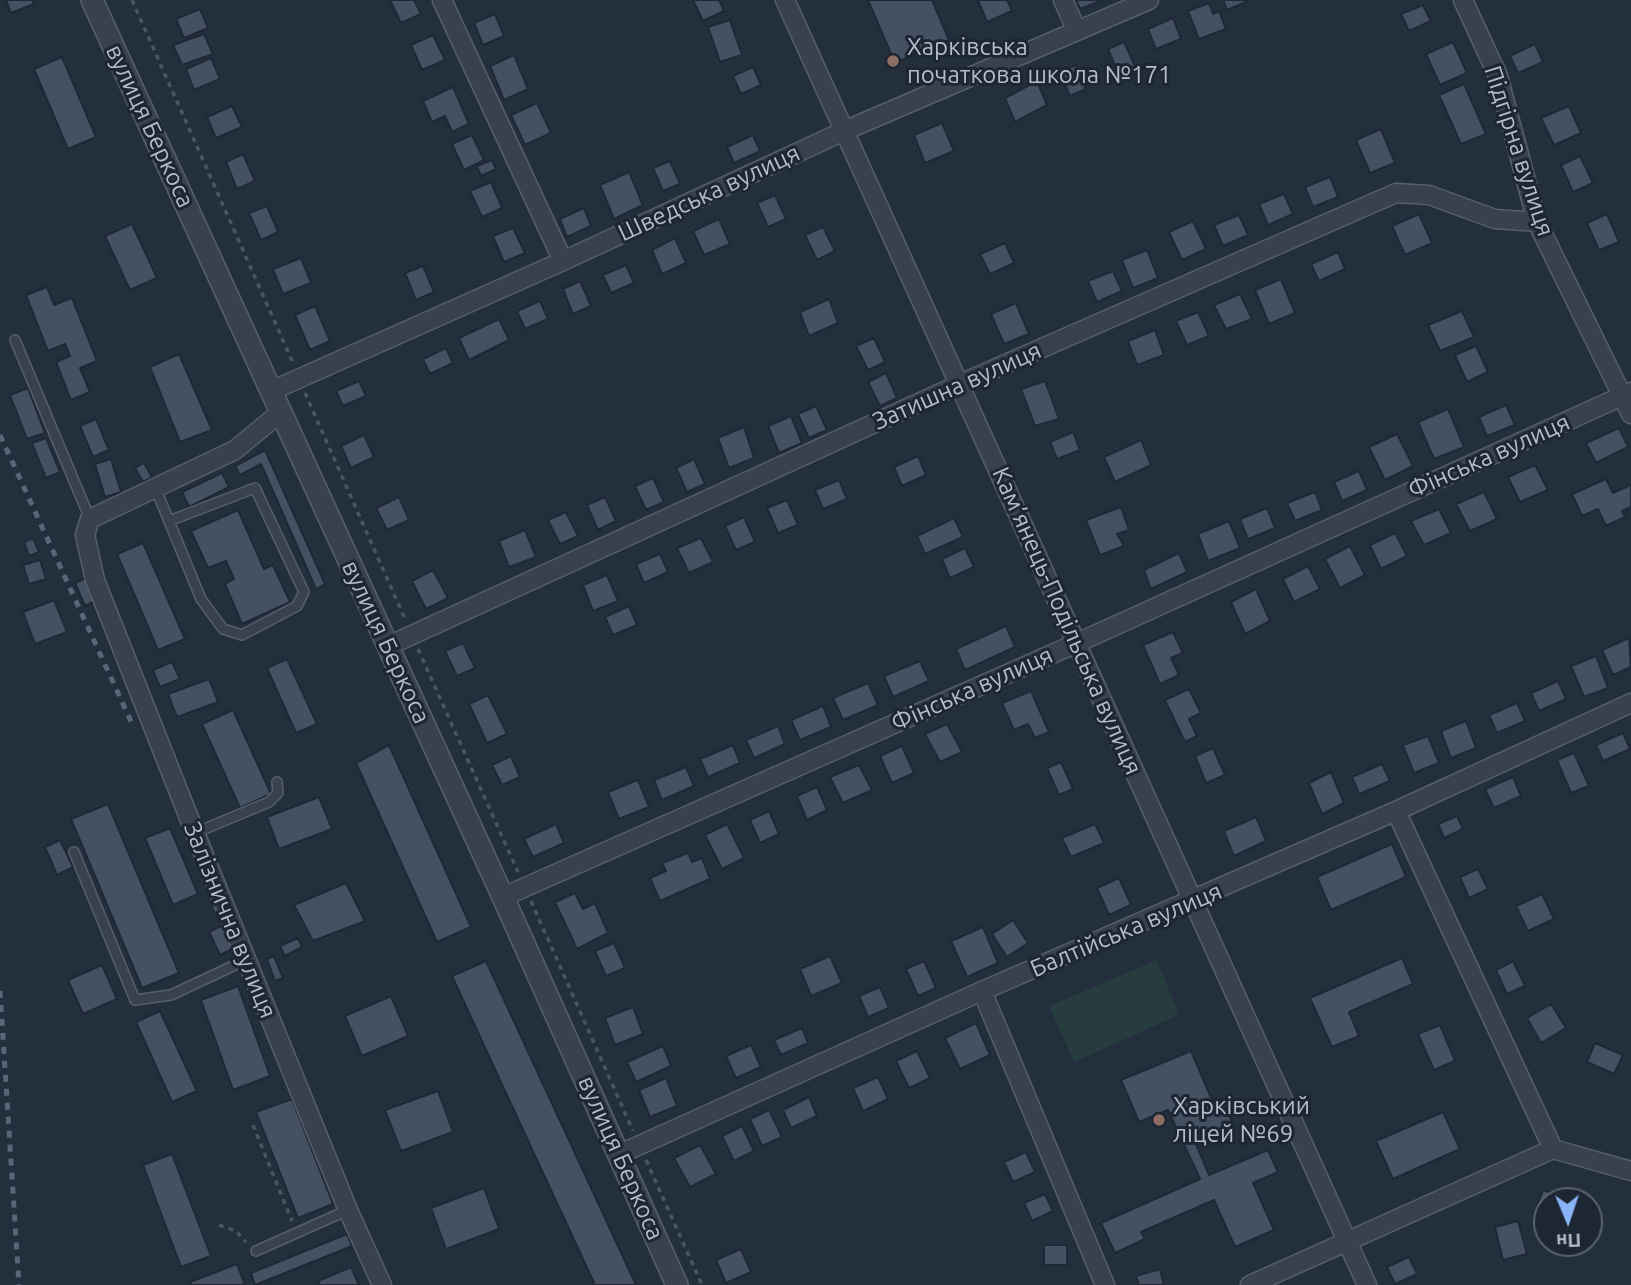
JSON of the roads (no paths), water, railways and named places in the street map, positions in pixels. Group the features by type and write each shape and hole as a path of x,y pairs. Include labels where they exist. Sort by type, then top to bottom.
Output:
{"street":[{"name":"вулиця Беркоса","path":"92,0 282,411 677,1285"},
{"path":"442,0 563,261"},
{"name":"Кам’янець-Подільська вулиця","path":"785,0 1367,1285"},
{"path":"1063,0 1077,31"},
{"name":"Шведська вулиця","path":"271,391 563,261 844,131 1149,0"},
{"name":"Підгірна вулиця","path":"1463,0 1498,76 1537,222 1627,393 1631,414"},
{"name":"Затишна вулиця","path":"388,646 960,384 1396,193 1429,195 1495,219 1537,222"},
{"name":"Фінська вулиця","path":"503,897 1077,643 1627,393"},
{"path":"90,519 235,450 282,411"},
{"name":"Залізнична вулиця","path":"90,519 85,536 95,580 246,960 348,1210 382,1285"},
{"name":"Балтійська вулиця","path":"620,1154 982,991 1396,811 1631,704"},
{"path":"1396,811 1553,1149"},
{"path":"982,991 1105,1285"},
{"path":"1250,1285 1553,1149 1631,1171"}],"lane":[{"path":"15,340 90,519"},
{"path":"155,487 201,599 223,629 242,635 297,606 304,592 255,488 169,521"},
{"path":"195,833 270,802 278,793 277,782"},
{"path":"74,852 135,1000 171,995 246,960"},
{"path":"256,1251 348,1210"}],"railway":[{"path":"0,435 134,728"},
{"path":"0,991 19,1285"}],"place":[{"name":"Харківська початкова школа №171","path":"893,61"},
{"name":"Харківський ліцей №69","path":"1159,1120"}]}
